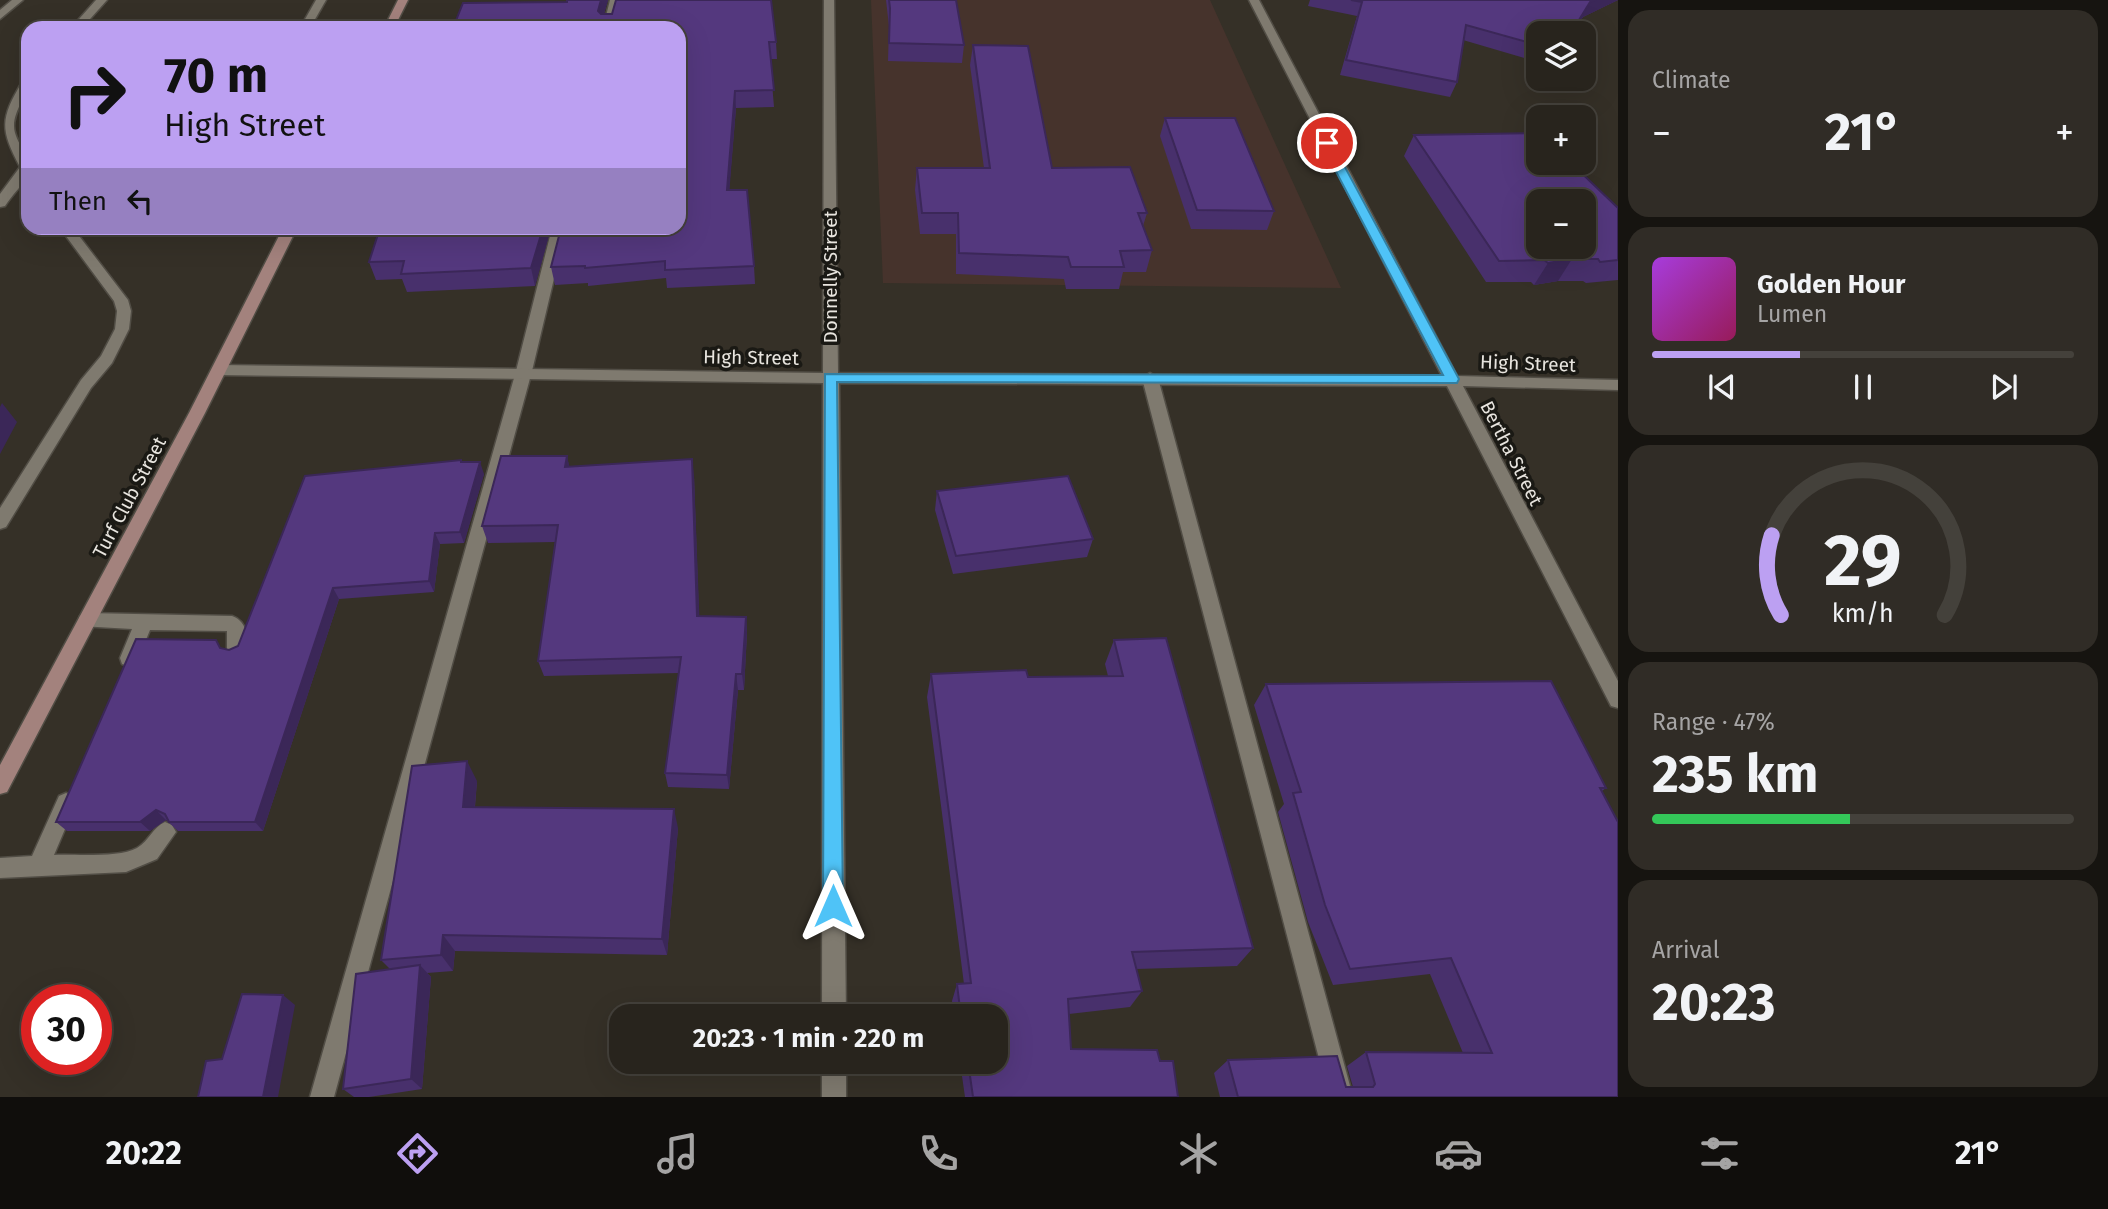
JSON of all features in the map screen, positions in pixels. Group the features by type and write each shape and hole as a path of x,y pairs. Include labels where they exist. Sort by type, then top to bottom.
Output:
{"main road":[{"path":"392,21 403,0"},
{"name":"Turf Club Street","path":"0,785 220,370 287,235"}],"street":[{"path":"0,16 18,0"},
{"path":"82,21 102,0"},
{"path":"309,21 321,0"},
{"path":"610,21 615,0"},
{"name":"Donnelly Street","path":"829,0 834,1004"},
{"name":"Bertha Street","path":"1254,0 1618,700"},
{"path":"21,95 4,131 21,160"},
{"path":"0,203 21,177"},
{"path":"0,522 86,384 107,359 122,329 124,311 121,300 71,235"},
{"path":"322,1097 524,371 557,235"},
{"name":"High Street","path":"220,370 524,371 830,377 1452,379 1618,386"},
{"path":"1150,378 1341,1097"},
{"path":"87,621 232,624 238,633 236,650"},
{"path":"123,672 144,623"},
{"path":"38,867 75,781"},
{"path":"0,868 140,858 154,850 165,832"},
{"path":"834,1074 834,1097"}],"shaded area":[{"path":"871,0 1210,0 1341,288 883,283"}],"building":[{"path":"601,0 598,11 601,14 612,14 616,0 771,0 776,42 769,42 774,90 735,91 727,190 747,190 754,266 665,270 665,261 585,268 551,267 559,235 686,235 686,21 456,21 463,3"},
{"path":"889,0 956,0 964,45 889,43"},
{"path":"1351,0 1596,0 1590,2 1578,21 1526,21 1526,42 1466,25 1457,82 1346,60 1362,2"},
{"path":"973,45 1028,46 1052,168 1130,167 1147,213 1138,213 1152,250 1120,251 1124,267 1071,267 1068,257 959,253 958,213 922,213 917,168 990,168"},
{"path":"1165,118 1235,118 1274,211 1197,210"},
{"path":"1526,133 1526,175 1584,175 1618,208 1618,260 1600,262 1596,259 1596,189 1526,189 1526,259 1572,259 1548,263 1544,260 1499,261 1414,135"},
{"path":"378,235 541,235 531,268 401,274 404,261 369,262"},
{"path":"501,456 567,456 565,467 692,459 697,616 746,617 742,674 736,674 727,775 665,773 681,657 538,661 558,525 482,526"},
{"path":"461,460 480,462 460,532 435,533 429,581 333,588 255,822 169,822 165,814 156,810 140,822 56,822 136,639 216,640 220,648 229,650 238,646 305,476"},
{"path":"1068,476 1093,539 956,556 937,491"},
{"path":"1166,638 1253,948 1132,952 1142,991 1068,999 1071,1049 1157,1050 1160,1061 1173,1061 1178,1097 973,1097 970,1074 1008,1074 1008,1004 959,1004 957,984 971,983 931,674 1026,670 1028,677 1123,676 1114,640"},
{"path":"1551,681 1606,788 1600,788 1618,822 1618,1097 1238,1097 1228,1060 1337,1056 1346,1087 1373,1087 1375,1084 1366,1052 1492,1053 1451,958 1350,969 1325,905 1293,793 1301,792 1266,684"},
{"path":"467,761 463,807 674,809 662,939 443,935 441,955 381,960 412,766"},
{"path":"420,965 411,1079 343,1089 356,974"},
{"path":"242,994 283,995 263,1097 198,1097 206,1061 222,1059"}],"route":[{"path":"833,906 830,377 1452,379 1327,143"}]}
